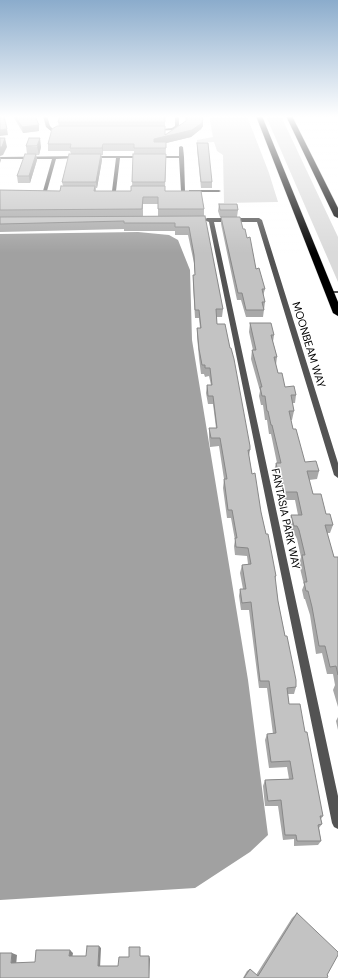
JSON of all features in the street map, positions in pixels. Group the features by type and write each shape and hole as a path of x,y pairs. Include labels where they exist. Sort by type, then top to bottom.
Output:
{"highway":[{"path":"278,162 334,292 338,313"},
{"path":"311,162 338,216"}],"street":[{"path":"45,191 53,162"},
{"path":"114,191 117,162"},
{"path":"182,162 184,191"},
{"path":"38,191 53,191"},
{"path":"107,191 122,191"},
{"path":"176,191 219,191"},
{"name":"FANTASIA PARK WAY","path":"259,220 207,220 338,823"},
{"name":"MOONBEAM WAY","path":"259,220 338,475"}],"shaded area":[{"path":"223,162 265,162 278,202 224,203"},
{"path":"286,162 302,162 338,237 338,282"},
{"path":"138,232 169,235 178,240 190,270 192,340 248,680 268,835 250,852 195,888 0,900 0,234"}],"building":[{"path":"22,162 34,162 29,176 17,176"},
{"path":"67,162 100,162 96,182 62,182"},
{"path":"133,162 166,162 165,182 132,182"},
{"path":"199,162 210,162 212,182 201,182"},
{"path":"61,186 95,186 94,191 131,191 131,186 165,186 165,191 201,191 204,209 158,209 158,197 143,197 142,209 0,210 0,190 60,191"},
{"path":"219,204 237,204 238,210 220,210"},
{"path":"205,216 223,309 216,309 217,324 225,324 234,359 250,446 250,450 248,450 252,474 255,473 261,512 266,534 268,534 276,576 278,601 296,680 296,687 287,688 289,704 300,704 305,732 307,732 323,816 320,816 322,824 318,825 321,841 297,841 296,835 285,835 281,800 268,801 265,780 293,779 290,761 271,762 267,734 276,733 269,681 260,681 251,602 242,603 240,589 246,589 242,565 251,564 248,548 236,547 235,538 237,538 232,510 228,510 224,479 227,479 220,438 211,438 209,428 217,428 213,396 208,396 207,385 212,385 210,368 205,368 205,365 202,365 199,349 197,328 201,328 199,310 195,310 193,275 195,275 194,255 189,227 175,227 175,223 124,223 124,221 0,224 0,217"},
{"path":"221,217 240,217 247,238 250,237 256,269 259,268 265,289 262,289 265,302 262,302 264,310 246,310 242,293 238,293"},
{"path":"250,323 271,323 274,335 271,335 277,357 274,357 278,373 282,373 285,387 294,386 296,395 291,395 294,411 289,411 293,429 296,429 305,462 316,461 319,471 307,471 313,494 321,494 326,514 330,514 333,525 325,525 334,557 338,557 338,675 336,666 330,667 325,646 319,646 312,607 304,582 307,582 302,555 305,555 299,530 297,526 294,526 291,515 302,515 297,492 284,492 280,472 278,472 276,463 281,463 267,411 265,396 262,396 260,387 262,387 252,350 256,350"},
{"path":"297,913 338,952 327,978 244,978 250,969 258,976"},
{"path":"87,946 99,946 98,966 118,966 119,957 129,957 129,947 140,947 140,956 149,956 149,978 0,978 0,953 12,953 11,963 35,962 36,950 70,950 69,956 86,956"}]}
